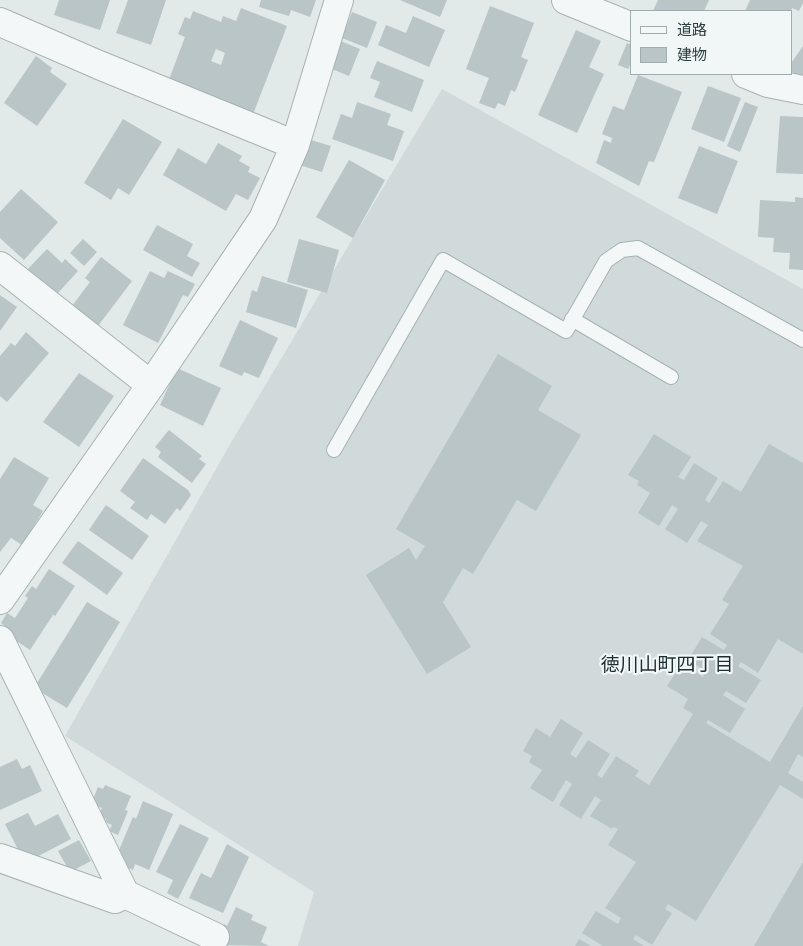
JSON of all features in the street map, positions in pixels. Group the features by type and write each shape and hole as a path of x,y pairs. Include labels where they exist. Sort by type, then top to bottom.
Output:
{"street":[{"path":"0,600 152,385 263,219 295,145 339,0"},
{"path":"566,0 598,6 630,26"},
{"path":"0,22 98,65 295,145"},
{"path":"748,75 768,83 803,90"},
{"path":"0,266 152,385"},
{"path":"0,640 125,894 216,937"},
{"path":"0,858 115,899 125,894"}],"lane":[{"path":"334,450 443,260 566,331 606,261 622,250 638,248 803,340"},
{"path":"572,319 671,377"}],"shaded area":[{"path":"442,89 803,289 803,946 298,946 314,892 65,736 229,446"}],"building":[{"path":"59,0 110,0 100,30 54,15"},
{"path":"128,0 166,0 151,45 116,33"},
{"path":"261,0 316,0 310,17 291,10 289,16 259,7"},
{"path":"400,0 447,0 440,17"},
{"path":"658,0 709,0 704,10 653,10"},
{"path":"750,0 803,0 799,11 792,8 791,10 745,10"},
{"path":"490,6 534,23 521,57 528,60 515,92 511,90 505,106 498,103 495,109 479,103 489,78 466,69"},
{"path":"241,8 287,26 252,117 167,85 185,37 178,34 185,17 190,19 193,11 221,22 223,16 236,21","holes":["216,49 225,53 221,65 211,61"]},
{"path":"352,12 377,22 367,48 342,38"},
{"path":"413,16 445,30 429,67 378,45 386,25 406,33"},
{"path":"576,30 601,41 589,67 604,74 577,133 538,115"},
{"path":"338,40 360,49 349,76 327,67"},
{"path":"627,43 630,44 630,65 628,69 618,65"},
{"path":"803,46 803,80 793,73 793,61"},
{"path":"36,56 52,68 50,72 67,84 37,126 4,103"},
{"path":"377,61 424,80 412,112 374,97 380,82 370,78"},
{"path":"638,75 682,92 654,162 649,161 639,186 596,163 604,140 611,143 612,138 602,134 613,106 624,110"},
{"path":"708,86 741,98 724,142 691,129"},
{"path":"357,102 391,114 387,125 404,131 393,161 332,139 341,114 352,118"},
{"path":"745,102 758,107 740,152 727,146"},
{"path":"780,116 803,117 803,174 776,173"},
{"path":"123,119 162,142 129,195 118,188 111,200 84,183"},
{"path":"301,137 331,146 322,172 293,163"},
{"path":"218,143 242,156 239,161 250,167 248,172 260,178 248,200 236,194 226,211 163,175 178,148 206,164"},
{"path":"699,146 738,161 717,214 678,198"},
{"path":"349,160 385,180 353,238 316,217"},
{"path":"21,189 58,222 24,260 0,238 0,212"},
{"path":"795,197 803,198 803,270 789,269 790,253 773,252 774,238 758,237 760,200 795,202"},
{"path":"157,225 193,244 187,256 200,263 192,277 143,250"},
{"path":"83,239 97,252 84,266 70,253"},
{"path":"299,239 339,250 327,293 287,282"},
{"path":"47,249 62,263 65,259 78,271 48,304 24,273"},
{"path":"101,257 132,281 95,330 69,310 90,282 85,278"},
{"path":"150,271 164,278 168,271 195,284 188,297 183,295 158,343 123,325"},
{"path":"262,276 308,290 296,328 246,312 252,290 257,292"},
{"path":"0,295 17,307 0,331"},
{"path":"240,320 278,338 259,378 244,372 242,376 219,366"},
{"path":"26,332 49,353 7,402 0,396 0,356 11,343 15,346"},
{"path":"498,354 552,386 538,410 581,435 536,511 517,500 473,574 463,568 443,602 471,647 427,674 366,575 409,548 416,560 425,546 396,529"},
{"path":"177,368 221,388 203,426 160,405"},
{"path":"79,373 114,396 79,447 43,422"},
{"path":"169,430 202,456 199,459 206,464 192,483 158,457 161,452 155,447"},
{"path":"654,434 691,457 678,477 684,480 694,463 718,478 705,500 709,503 723,481 741,492 769,444 803,463 803,654 778,639 758,673 741,662 738,666 761,680 746,703 726,691 723,695 745,709 730,733 708,720 706,723 770,762 803,706 803,757 798,754 788,773 803,782 803,799 780,785 696,921 668,904 665,909 672,913 652,945 636,935 633,939 644,946 603,946 582,933 596,911 618,924 621,918 605,908 636,862 608,845 618,829 613,827 612,829 590,816 601,800 595,796 581,819 559,805 572,784 566,780 553,802 530,788 542,770 529,762 532,756 523,751 536,728 550,737 561,719 583,733 570,754 576,758 588,740 610,754 597,775 602,778 616,756 639,771 635,776 649,785 693,714 683,708 688,699 667,686 682,663 703,677 706,671 688,660 702,637 724,650 727,645 710,634 729,604 722,600 743,566 697,541 708,525 701,521 687,543 665,529 678,509 672,505 659,526 638,513 650,493 637,485 639,481 628,475"},
{"path":"14,457 49,478 33,505 43,511 22,545 11,538 0,552 0,479"},
{"path":"143,458 188,490 191,495 180,511 177,508 165,524 151,514 147,520 130,508 135,502 120,491"},
{"path":"106,505 149,536 132,560 89,530"},
{"path":"78,541 123,573 107,595 62,563"},
{"path":"49,569 75,586 55,616 49,612 53,615 30,650 6,634 9,629 1,623 7,613 15,618 28,598 25,596 32,586 36,589"},
{"path":"87,602 120,622 67,708 34,688"},
{"path":"17,759 22,769 30,765 42,791 0,810 0,767"},
{"path":"105,785 131,796 125,810 128,811 118,835 109,831 112,825 105,822 106,819 98,816 102,808 91,804 98,787 103,789"},
{"path":"143,801 173,814 149,870 135,864 133,870 114,862 133,817 136,819"},
{"path":"28,813 35,826 58,814 71,839 25,863 5,824"},
{"path":"180,824 209,838 178,899 167,893 173,880 156,872"},
{"path":"79,840 91,861 70,872 58,851"},
{"path":"227,844 249,857 223,913 189,898 201,873 211,878"},
{"path":"803,862 803,946 754,946"},
{"path":"236,907 253,915 251,920 267,927 261,942 269,946 215,945 224,924 227,926"},
{"path":"579,939 591,946 575,946"}],"district":[{"name":"徳川山町四丁目","path":"667,666"}]}
